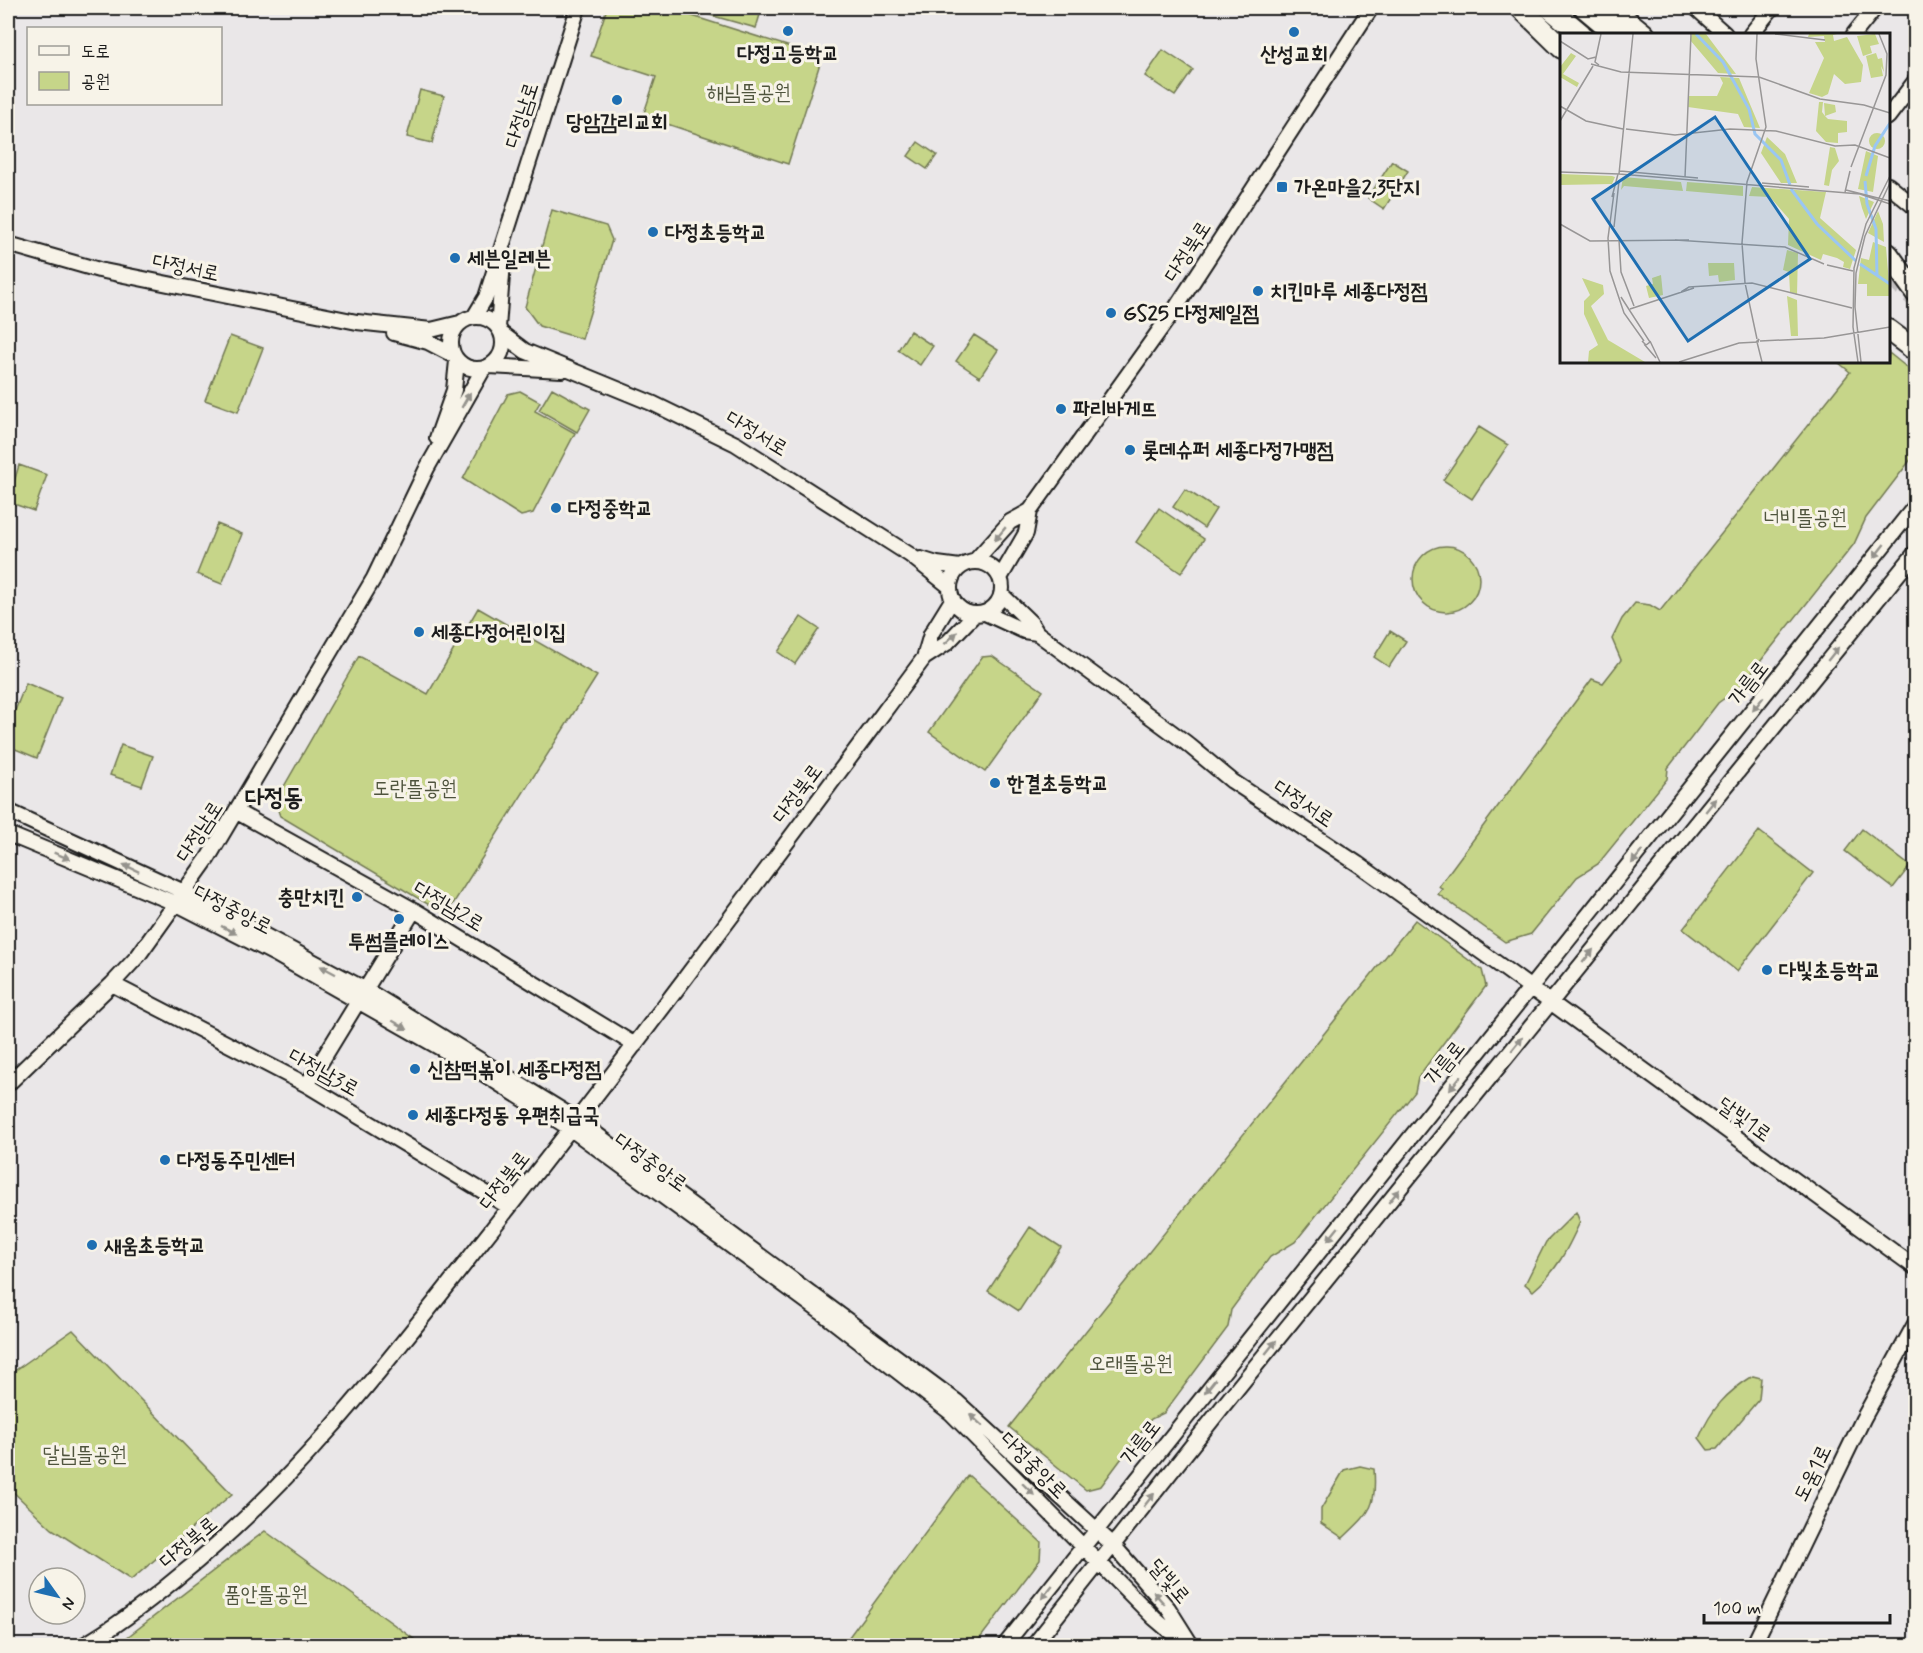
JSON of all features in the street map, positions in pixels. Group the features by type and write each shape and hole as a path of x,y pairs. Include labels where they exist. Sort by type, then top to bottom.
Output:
{"highway":[{"path":"1521,8 1560,46"},
{"path":"1550,8 1580,33"},
{"path":"1585,8 1615,33"},
{"path":"1612,8 1643,33"},
{"path":"1890,257 1916,294"},
{"path":"1890,332 1916,351"}],"street":[{"name":"다정남로","path":"505,236 578,8"},
{"name":"다정북로","path":"1030,511 1177,306 1371,8"},
{"path":"1696,8 1724,33"},
{"path":"1752,33 1772,8"},
{"path":"1855,33 1875,8"},
{"path":"1890,114 1916,80"},
{"path":"1890,187 1916,208"},
{"path":"357,322 431,330 474,317 486,297 505,236"},
{"path":"427,468 487,367 501,352 499,331 505,236"},
{"name":"다정서로","path":"8,244 99,270 357,322"},
{"path":"474,317 491,321 499,331"},
{"path":"357,322 428,342 474,369 487,367 570,370"},
{"path":"427,468 453,390 455,358 450,344 453,333 460,323"},
{"name":"다정서로","path":"499,331 525,351 710,429 824,498 910,555"},
{"name":"다정남로","path":"8,1084 112,984 138,956 181,898 237,812 374,578 427,468"},
{"name":"가름로","path":"1004,1646 1916,505"},
{"path":"1030,511 1010,522 974,562 960,567 955,572 949,586 952,600 958,608 1024,631 1037,633"},
{"path":"924,658 947,643 980,614 998,602 1001,594 1000,578 1026,533 1030,511"},
{"name":"가름로","path":"1034,1646 1113,1545 1916,552"},
{"path":"910,555 937,564 960,567"},
{"path":"910,555 949,586"},
{"path":"974,562 990,566 1000,578"},
{"path":"1001,594 1031,623 1037,633"},
{"path":"924,658 931,634 952,600"},
{"name":"다정서로","path":"1037,633 1185,742 1233,781 1358,864 1551,1002"},
{"name":"다정북로","path":"82,1646 156,1595 224,1540 270,1497 354,1404 635,1045 924,658"},
{"name":"다정중앙로","path":"8,811 181,898 362,996 573,1124 956,1401 1113,1545"},
{"name":"다정남2로","path":"237,812 414,910 635,1045"},
{"name":"다정중앙로","path":"8,834 181,898"},
{"path":"307,1085 414,910"},
{"name":"다정남3로","path":"112,984 307,1085 509,1207"},
{"name":"달빛1로","path":"1551,1002 1916,1268"},
{"name":"다정중앙로","path":"573,1124 951,1413 1154,1618 1187,1646"},
{"name":"도움1로","path":"1753,1646 1863,1419 1916,1322"},
{"name":"달빛로","path":"1113,1545 1168,1608 1192,1646"}],"green space":[{"name":"해님뜰공원","path":"607,8 667,8 822,57 788,164 643,116 656,77 591,56"},
{"path":"685,8 762,8 756,28"},
{"path":"1163,50 1193,70 1175,96 1145,76"},
{"path":"420,90 444,96 432,143 407,137"},
{"path":"918,142 937,155 927,169 908,156"},
{"path":"1392,161 1408,171 1384,209 1368,198"},
{"path":"552,210 606,226 612,240 582,339 539,326 525,307"},
{"path":"910,331 933,346 920,365 898,350"},
{"path":"974,335 998,350 980,377 956,361"},
{"path":"230,336 263,348 238,412 205,400"},
{"name":"너비뜰공원","path":"1890,354 1915,374 1915,454 1866,518 1854,544 1740,687 1718,703 1668,768 1667,779 1598,864 1577,877 1531,934 1505,942 1438,894 1442,889 1439,886 1592,679 1603,683 1621,660 1612,639 1622,619 1635,603 1650,605 1660,611 1850,372 1839,363 1890,363"},
{"path":"552,388 590,409 577,432 539,410"},
{"path":"520,391 540,402 535,411 575,433 533,513 521,516 463,479 508,394"},
{"path":"1479,427 1508,445 1472,499 1443,480"},
{"path":"19,465 47,475 34,511 8,502"},
{"path":"1185,489 1216,509 1204,528 1173,507"},
{"path":"1159,508 1204,539 1181,573 1136,542"},
{"path":"217,524 242,534 222,584 197,574"},
{"path":"1440,546 1452,546 1464,551 1474,561 1479,579 1477,592 1464,607 1452,612 1440,612 1428,607 1418,597 1413,585 1413,573 1418,561 1428,551"},
{"name":"도란뜰공원","path":"478,608 597,676 446,915 280,816 275,802 359,656 428,694"},
{"path":"801,617 819,629 795,664 778,652"},
{"path":"1390,631 1406,641 1389,667 1374,657"},
{"path":"992,656 1043,691 985,772 929,732 982,657"},
{"path":"26,683 61,698 37,758 8,746 8,728"},
{"path":"121,745 153,756 142,786 110,775"},
{"path":"1862,829 1910,866 1893,888 1845,851"},
{"path":"1759,831 1813,873 1737,971 1683,929"},
{"name":"오래뜰공원","path":"1415,920 1482,970 1486,986 1418,1077 1415,1092 1295,1242 1270,1257 1231,1310 1228,1327 1164,1413 1151,1419 1101,1486 1086,1490 1009,1427"},
{"path":"1576,1212 1580,1222 1566,1251 1549,1276 1533,1291 1525,1284 1546,1242"},
{"path":"1030,1227 1061,1247 1019,1311 988,1291"},
{"name":"달님뜰공원","path":"73,1330 232,1494 131,1580 52,1529 8,1487 8,1373 10,1374"},
{"path":"1753,1376 1761,1378 1759,1399 1717,1449 1708,1450 1699,1438 1709,1418 1735,1388"},
{"path":"1360,1466 1374,1469 1373,1501 1360,1522 1343,1538 1321,1523 1321,1509 1344,1470"},
{"path":"968,1475 1041,1542 1040,1560 975,1645 843,1645"},
{"name":"품안뜰공원","path":"265,1531 422,1645 117,1645"}],"tunnel":[{"path":"1890,276 1914,297"}],"place":[{"name":"다정고등학교","path":"788,31"},
{"name":"산성교회","path":"1294,32"},
{"name":"당암감리교회","path":"617,100"},
{"name":"가온마을2,3단지","path":"1282,187"},
{"name":"다정초등학교","path":"653,232"},
{"name":"세븐일레븐","path":"455,258"},
{"name":"치킨마루 세종다정점","path":"1258,291"},
{"name":"GS25 다정제일점","path":"1111,313"},
{"name":"파리바게뜨","path":"1061,409"},
{"name":"롯데슈퍼 세종다정가맹점","path":"1130,450"},
{"name":"다정중학교","path":"556,508"},
{"name":"세종다정어린이집","path":"419,632"},
{"name":"한결초등학교","path":"995,783"},
{"name":"충만치킨","path":"357,897"},
{"name":"투썸플레이스","path":"399,919"},
{"name":"다빛초등학교","path":"1767,970"},
{"name":"신참떡볶이 세종다정점","path":"415,1069"},
{"name":"세종다정동 우편취급국","path":"413,1115"},
{"name":"다정동주민센터","path":"165,1160"},
{"name":"새움초등학교","path":"92,1245"}],"district":[{"name":"다정동","path":"274,797"}]}
